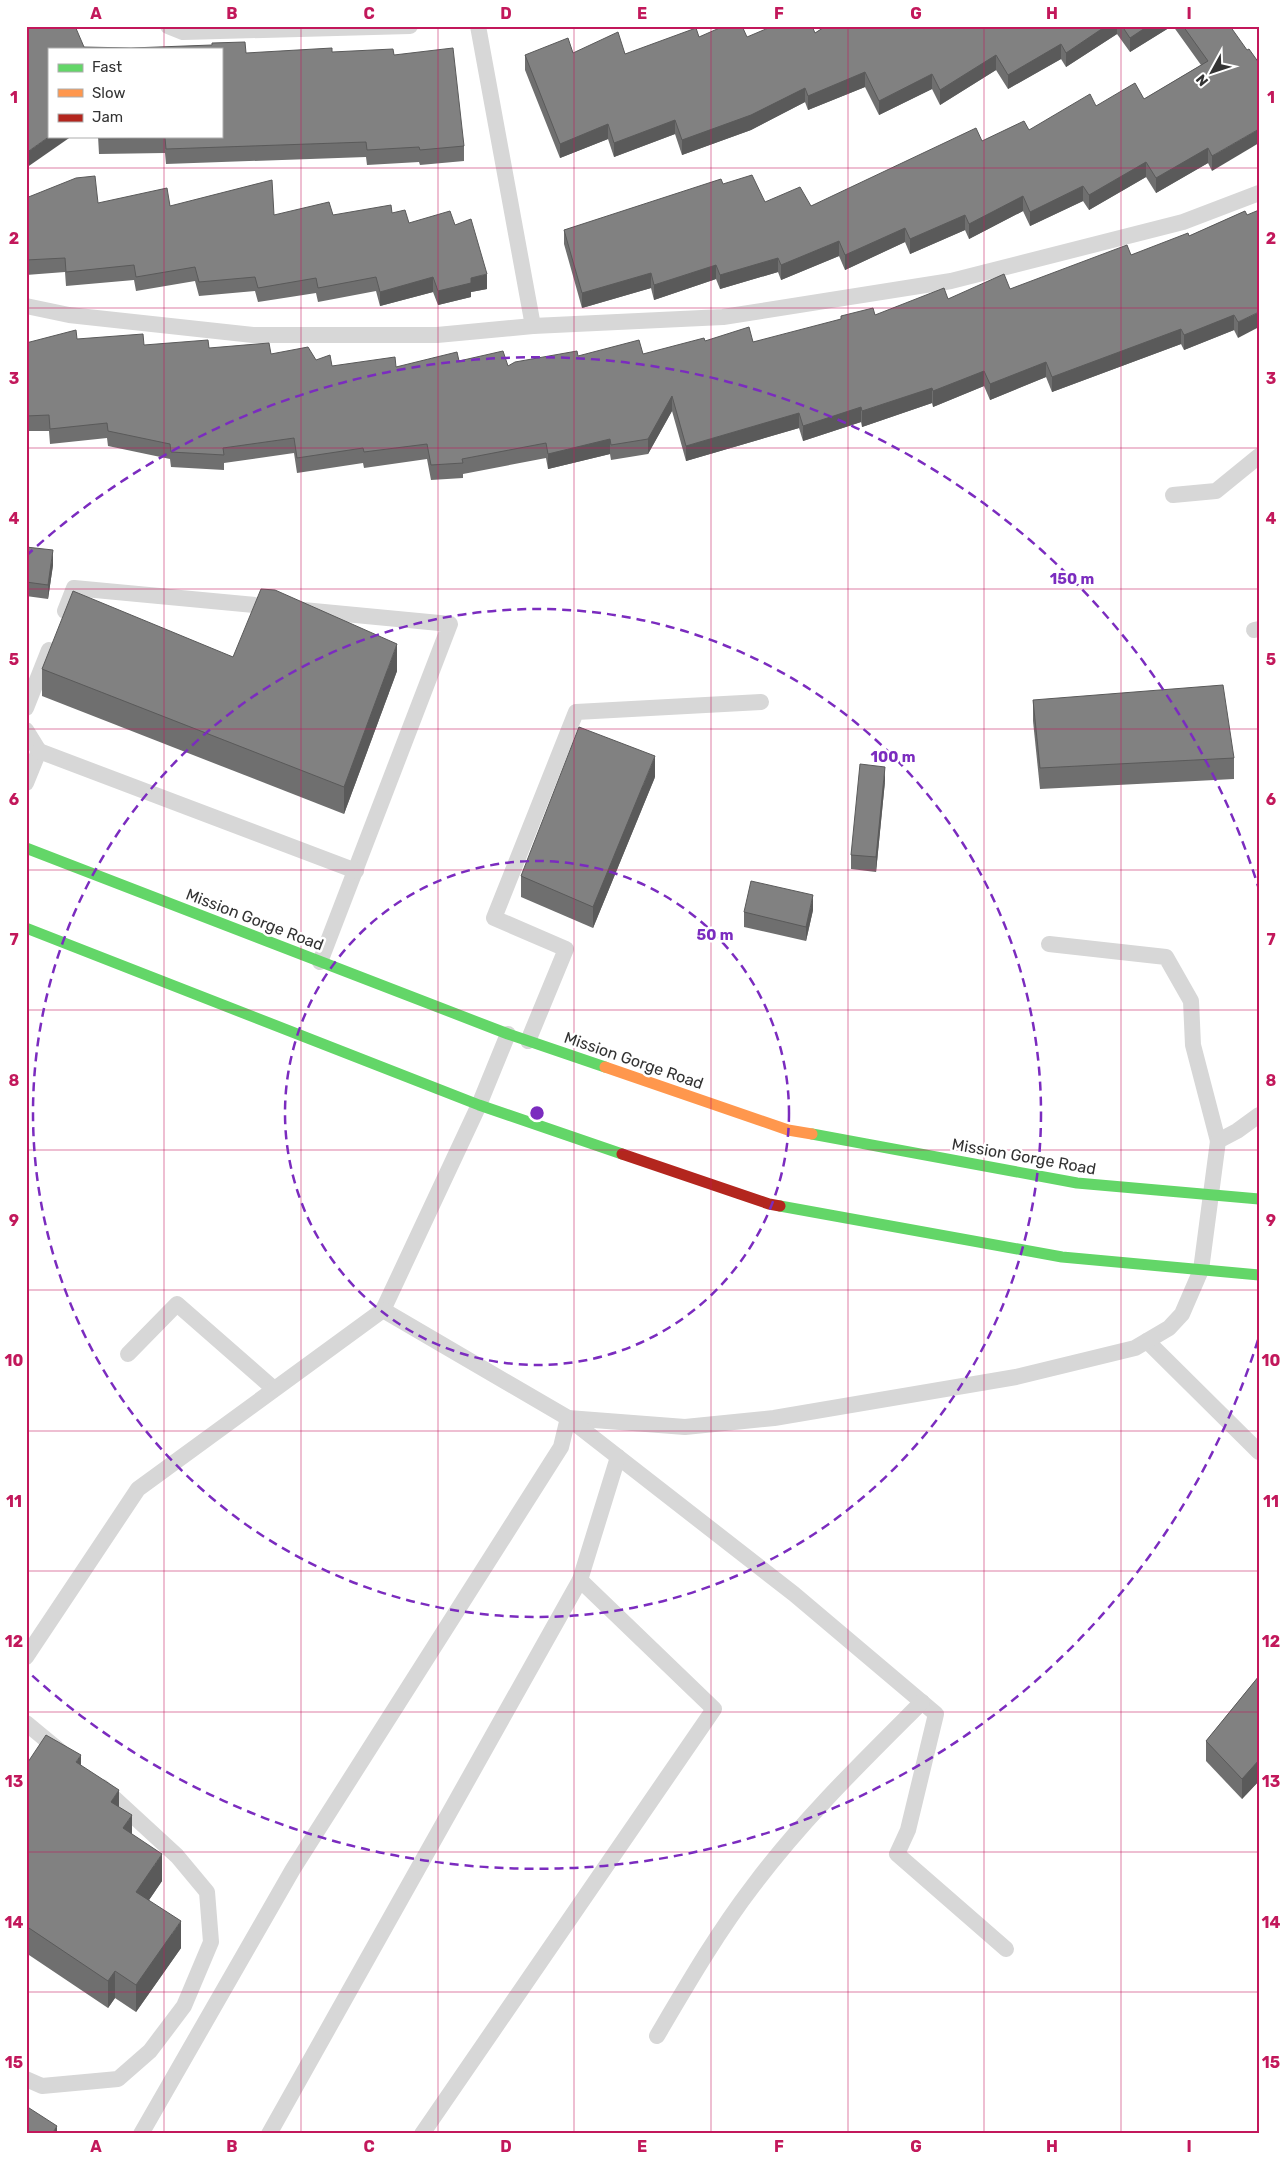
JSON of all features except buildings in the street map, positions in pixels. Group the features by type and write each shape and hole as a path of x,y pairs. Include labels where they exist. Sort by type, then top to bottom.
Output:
{"main road":[{"name":"Mission Gorge Road","path":"26,848 508,1034 788,1130 1077,1183 1259,1200"},
{"path":"26,928 479,1105 769,1204 1062,1257 1259,1275"}],"lane":[{"path":"168,26 183,32 410,26"},
{"path":"478,26 533,326"},
{"path":"26,306 69,315 253,335 438,335 533,326 723,317 951,281 1183,222 1259,193"},
{"path":"1173,495 1216,491 1259,456"},
{"path":"26,708 74,588 450,624 320,962"},
{"path":"528,1041 566,949 494,918 576,712 761,702"},
{"path":"26,730 39,751 356,870"},
{"path":"26,783 39,751"},
{"path":"568,1418 685,1427 774,1418 1016,1377 1135,1348 1169,1328 1182,1314 1201,1270 1218,1141 1193,1045 1192,1001 1166,957 1049,944"},
{"path":"26,1656 138,1488 383,1310 479,1105 508,1034"},
{"path":"1218,1141 1237,1131 1259,1115"},
{"path":"128,1354 177,1304 274,1389"},
{"path":"383,1310 568,1418 794,1594 936,1714 908,1830 897,1854 1006,1949"},
{"path":"1147,1341 1259,1452"},
{"path":"141,2134 293,1869 561,1447 568,1418"},
{"path":"268,2134 580,1580 618,1457"},
{"path":"422,2134 714,1709 580,1580"},
{"path":"657,2036 699,1966 753,1886 823,1802 922,1702"},
{"path":"26,1723 70,1760"},
{"path":"26,2079 42,2086 118,2079 150,2051 184,2006 211,1942 206,1892 177,1856 92,1778"}],"traffic: fast":[{"path":"26,848 508,1034 605,1067"},
{"path":"26,928 479,1105 622,1154"},
{"path":"812,1134 1077,1183 1259,1199"},
{"path":"780,1206 1062,1257 1259,1275"}],"traffic: slow":[{"path":"605,1067 788,1130 812,1134"}],"traffic: jam":[{"path":"622,1154 769,1204 780,1206"}]}
